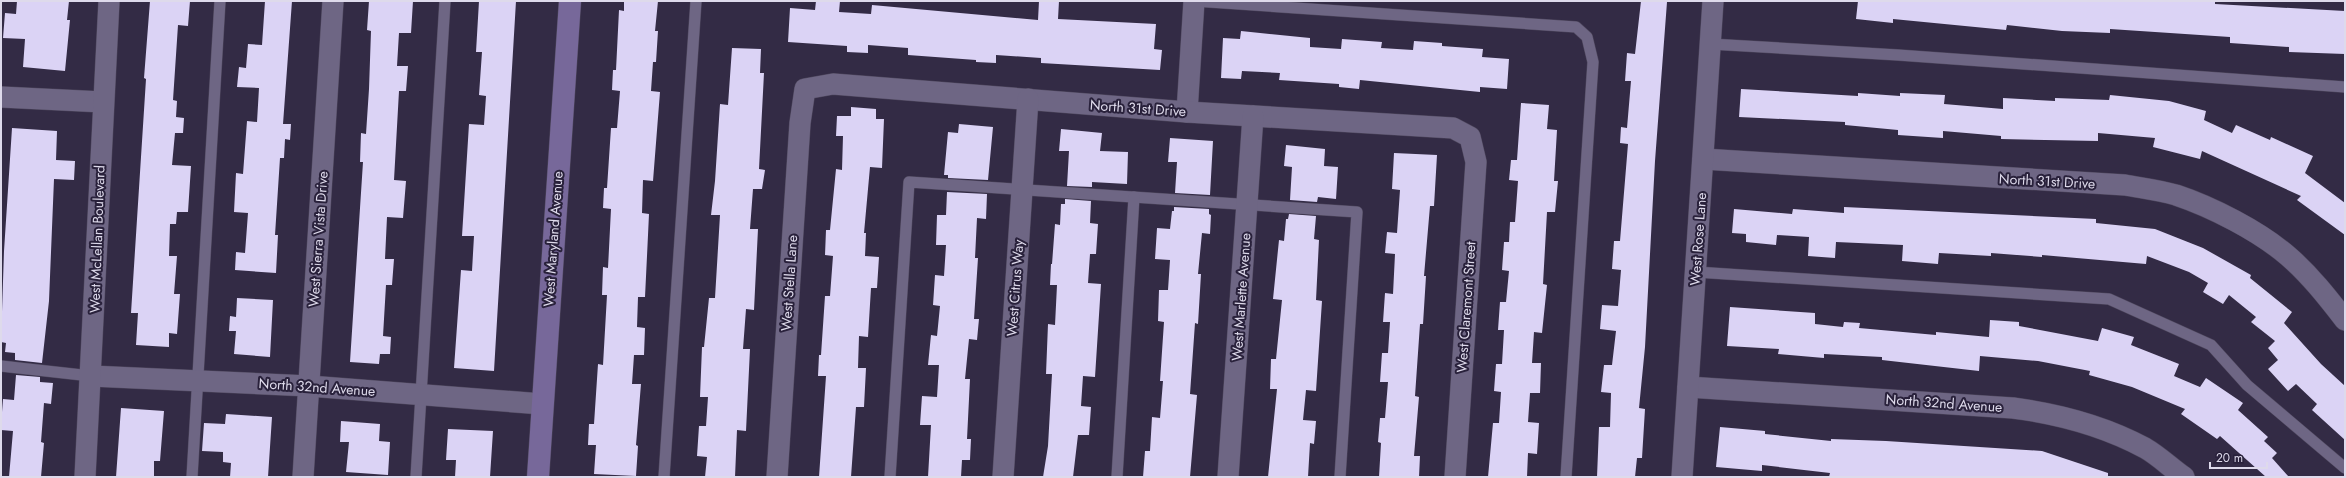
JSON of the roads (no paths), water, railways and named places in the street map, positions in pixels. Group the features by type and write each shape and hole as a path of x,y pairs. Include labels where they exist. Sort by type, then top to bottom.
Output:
{"street":[{"name":"West McLellan Boulevard","path":"85,477 109,1"},
{"name":"West Sierra Vista Drive","path":"303,477 333,1"},
{"name":"West Maryland Avenue","path":"538,477 570,1"},
{"path":"1187,112 1194,1"},
{"name":"West Rose Lane","path":"1682,477 1713,1"},
{"name":"North 31st Drive","path":"805,89 833,84 1187,112 1453,128 1470,137"},
{"name":"West Stella Lane","path":"777,477 800,123 805,89"},
{"path":"1,97 103,102"},
{"name":"West Citrus Way","path":"1003,477 1028,99"},
{"name":"West Marlette Avenue","path":"1228,477 1254,116"},
{"name":"West Claremont Street","path":"1455,477 1476,162 1470,137"},
{"name":"North 31st Drive","path":"1703,159 2125,184 2175,195 2212,210 2240,225 2288,256 2321,290 2345,320"},
{"name":"North 32nd Avenue","path":"91,376 199,379 542,404"},
{"name":"North 32nd Avenue","path":"1688,387 2013,408 2049,413 2099,428 2145,448 2184,477"}],"lane":[{"path":"192,477 199,379 220,1"},
{"path":"416,477 445,1"},
{"path":"664,477 696,1"},
{"path":"1194,1 1576,27 1588,37 1593,62 1566,477"},
{"path":"1710,44 1898,55 2345,88"},
{"path":"890,477 909,182 1357,212 1340,477"},
{"path":"1117,477 1134,197"},
{"path":"1696,272 2109,299 2211,345 2247,385 2345,468"},
{"path":"1,366 69,372 91,376"}]}
